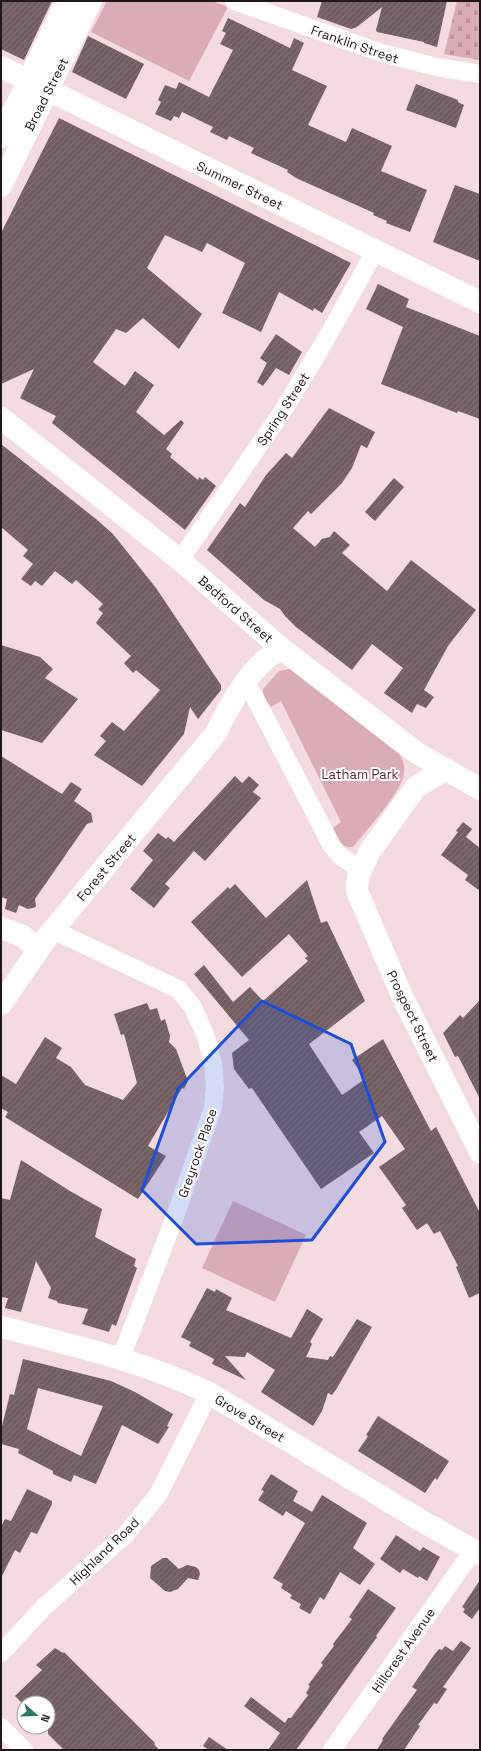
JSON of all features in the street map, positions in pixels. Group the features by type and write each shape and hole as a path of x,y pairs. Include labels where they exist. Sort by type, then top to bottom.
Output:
{"main road":[{"name":"Broad Street","path":"1,137 67,1"},
{"name":"Broad Street","path":"1,186 91,1"},
{"name":"Summer Street","path":"1,67 480,302"},
{"name":"Bedford Street","path":"1,418 180,560 282,649 417,752 480,789"},
{"name":"Forest Street","path":"1,1004 53,930 216,733 226,726 249,690 275,668 282,649"},
{"path":"416,787 417,752"},
{"path":"360,874 370,851 416,787 446,769"},
{"name":"Prospect Street","path":"360,874 357,891 368,919 402,996 480,1152"},
{"path":"1,928 23,936 38,950"},
{"name":"Grove Street","path":"1,1327 121,1358 168,1374 209,1393 420,1520 478,1552"}],"street":[{"name":"Franklin Street","path":"234,1 382,53 437,67 480,74"},
{"name":"Spring Street","path":"180,560 284,409 325,341 375,251"},
{"path":"249,690 332,846 340,856 360,874"},
{"name":"Greyrock Place","path":"53,930 178,989 193,1008 206,1037 213,1063 216,1087 213,1108 174,1219 121,1358"},
{"name":"Highland Road","path":"1,1653 44,1607 125,1535 158,1495 209,1393"},
{"name":"Hillcrest Avenue","path":"332,1750 465,1562 478,1552"},
{"path":"1,1727 24,1750"}],"highlighted area":[{"path":"262,1001 351,1044 385,1142 312,1240 196,1244 142,1190 178,1089"}],"green space":[{"path":"107,1 212,1 228,7 189,81 91,32"},
{"path":"457,1 480,1 480,60 444,54"},
{"name":"Latham Park","path":"290,669 400,755 403,761 404,773 402,780 391,800 353,847 342,845 335,836 333,828 341,822 281,701 271,707 263,698 263,689 279,671"},
{"path":"233,1201 306,1235 275,1302 202,1268"}],"building":[{"path":"1,1 52,1 24,60 1,49"},
{"path":"322,1 447,1 437,47 424,42 377,32 376,30 382,7 357,27 351,29 317,17"},
{"path":"228,18 290,48 294,38 304,43 292,70 327,86 308,125 346,142 352,128 392,146 381,171 427,190 410,232 386,223 387,221 373,215 374,213 296,178 287,172 288,170 251,153 254,148 229,136 227,140 210,132 213,127 182,112 179,118 174,116 171,121 155,114 161,102 158,100 165,85 176,89 179,82 209,97 233,50 220,44 226,33 222,31"},
{"path":"88,36 144,64 126,99 72,72"},
{"path":"416,84 458,100 458,102 464,105 456,128 406,110"},
{"path":"59,118 351,263 322,313 314,308 313,311 279,292 261,332 222,313 245,263 207,243 202,252 165,235 147,268 202,314 179,349 143,318 126,333 116,329 93,362 125,386 135,371 154,385 136,412 164,435 181,420 184,423 166,449 172,454 170,457 198,480 199,477 203,480 205,477 216,486 185,530 52,423 56,416 20,398 34,369 1,384 1,233"},
{"path":"455,185 480,194 480,261 433,242"},
{"path":"378,284 409,299 406,307 480,336 480,419 458,411 457,413 381,384 403,327 366,309"},
{"path":"276,334 302,352 289,375 276,368 263,386 257,382 267,363 260,358"},
{"path":"329,408 375,432 367,448 361,445 352,468 342,483 311,514 308,511 293,528 315,547 322,539 330,537 334,531 350,545 342,553 387,591 411,560 476,610 448,646 424,690 434,697 426,708 417,704 412,713 384,693 403,668 372,644 352,670 296,627 280,609 264,600 207,550 240,503 245,507 266,475 286,453 292,458"},
{"path":"1,444 113,534 156,588 221,685 221,690 198,719 190,707 184,734 142,786 94,755 106,741 100,736 112,722 124,731 160,690 136,670 133,673 124,663 131,656 96,623 103,613 98,609 103,604 76,580 72,584 55,571 42,586 35,581 31,586 21,579 33,564 23,556 28,550 1,527"},
{"path":"394,478 404,487 375,521 365,512"},
{"path":"1,645 40,657 53,669 45,678 78,699 42,743 1,730"},
{"path":"1,756 62,794 71,782 82,789 74,801 91,813 93,822 87,824 35,899 36,907 28,909 19,905 16,913 5,909 7,899 1,897"},
{"path":"235,776 242,783 249,776 259,785 253,792 261,798 205,861 194,851 165,884 170,888 154,908 130,889 153,860 143,851 158,833 166,839 168,837 174,842"},
{"path":"463,822 472,829 466,837 480,848 480,891 465,880 468,875 441,855 458,832 456,831"},
{"path":"307,880 321,923 327,921 365,1001 309,1044 342,1095 365,1079 352,1060 383,1039 431,1131 436,1127 480,1213 480,1293 469,1298 456,1267 458,1266 440,1231 434,1234 427,1223 417,1230 402,1208 406,1205 379,1167 405,1149 382,1116 359,1132 374,1153 321,1189 252,1088 249,1089 234,1069 232,1053 249,1040 194,974 204,965 233,1002 250,987 263,1001 308,961 305,958 308,956 289,934 242,977 191,922 228,887 230,889 235,884 266,918"},
{"path":"480,1000 480,1099 458,1056 455,1057 443,1033 460,1015 463,1018"},
{"path":"147,1003 150,1010 157,1008 161,1021 165,1019 170,1036 169,1042 176,1049 188,1081 184,1089 182,1088 148,1146 166,1156 138,1199 5,1117 8,1112 1,1108 1,1075 16,1084 45,1037 62,1048 56,1058 71,1067 85,1085 123,1100 137,1083 124,1034 121,1035 114,1014"},
{"path":"21,1160 102,1209 95,1237 136,1259 134,1266 137,1268 116,1326 112,1324 109,1332 82,1324 88,1309 58,1303 57,1301 48,1298 51,1288 36,1261 21,1312 5,1308 8,1298 1,1297 1,1198 10,1200"},
{"path":"207,1288 215,1292 216,1289 232,1298 226,1310 291,1338 307,1309 323,1319 310,1342 312,1344 306,1357 328,1360 330,1356 333,1357 357,1319 372,1327 337,1388 332,1395 328,1393 322,1411 313,1426 261,1392 275,1370 247,1352 245,1357 225,1356 246,1380 212,1364 214,1359 189,1346 191,1342 181,1337"},
{"path":"23,1359 111,1381 135,1392 173,1414 167,1426 169,1427 158,1444 122,1425 96,1484 74,1475 71,1482 53,1474 53,1471 18,1453 19,1449 1,1444 1,1430 10,1394 14,1395","holes":["38,1388 103,1406 81,1456 27,1429"]},
{"path":"378,1416 449,1461 437,1480 435,1478 425,1493 358,1451 368,1436 366,1435"},
{"path":"271,1474 298,1491 293,1501 312,1512 322,1495 367,1523 353,1548 375,1564 360,1585 340,1572 324,1600 320,1597 310,1614 299,1608 301,1604 290,1598 292,1595 281,1588 283,1584 273,1578 305,1523 286,1511 283,1516 258,1500 264,1491 261,1490"},
{"path":"27,1489 52,1501 52,1504 37,1534 31,1532 20,1553 15,1550 1,1578 1,1527 5,1519 11,1521"},
{"path":"396,1535 420,1551 423,1547 440,1557 427,1581 419,1576 418,1578 403,1569 400,1573 380,1559"},
{"path":"163,1558 167,1558 179,1569 187,1565 196,1567 200,1574 198,1580 188,1578 178,1589 170,1592 165,1591 150,1578 151,1566"},
{"path":"480,1580 480,1608 472,1619 463,1612 465,1609 462,1607"},
{"path":"368,1589 396,1608 296,1750 268,1750 280,1733 244,1706 251,1697 285,1723 288,1718 291,1718 308,1695 306,1693 310,1686 308,1685 323,1665 321,1663 334,1646 333,1644 352,1619 349,1617"},
{"path":"461,1641 471,1648 443,1687 447,1689 437,1704 434,1703 418,1725 420,1726 404,1750 377,1750 383,1740 382,1739 417,1690 412,1687 434,1655 439,1649 442,1650 445,1646 453,1651"},
{"path":"55,1648 63,1653 64,1652 155,1743 154,1744 159,1750 64,1750 49,1735 56,1735 56,1695 16,1695 42,1670 36,1665"},
{"path":"209,1737 228,1750 209,1750 203,1746"}]}
